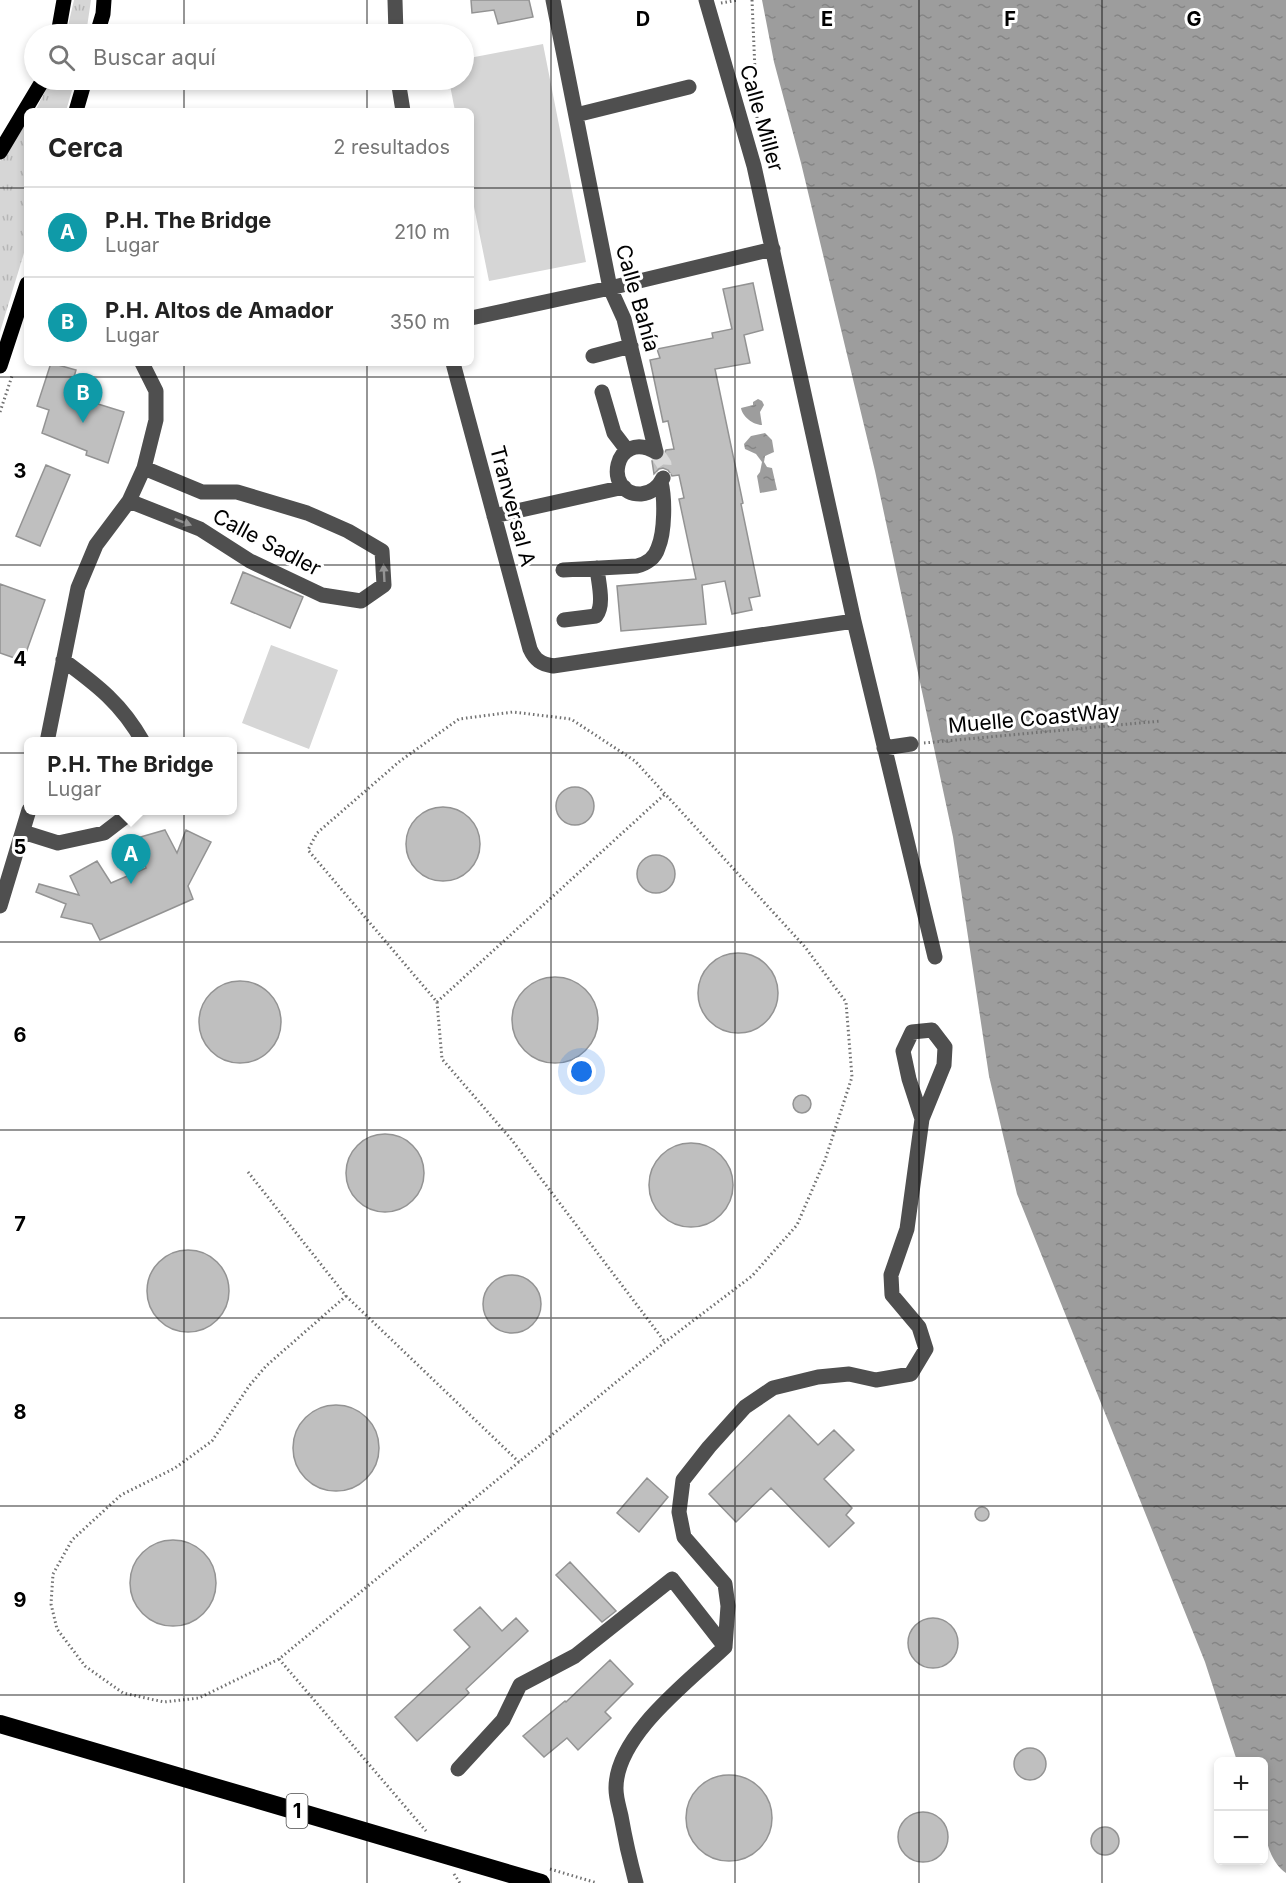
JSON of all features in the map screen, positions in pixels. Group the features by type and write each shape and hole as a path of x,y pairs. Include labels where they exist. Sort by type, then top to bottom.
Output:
{"highway":[{"name":"1","path":"0,1724 541,1883"}],"main road":[{"path":"59,24 64,0"},
{"path":"100,24 104,0"},
{"path":"28,108 37,90"},
{"path":"77,108 82,90"},
{"path":"0,152 24,114"},
{"path":"0,366 23,308"}],"street":[{"path":"395,0 396,24"},
{"name":"Calle Bahía","path":"553,0 610,288 624,319 656,452 642,446 627,450"},
{"name":"Calle Miller","path":"706,0 754,166 854,621 935,957"},
{"path":"576,115 689,87"},
{"path":"400,90 403,108"},
{"path":"474,317 773,249"},
{"path":"593,356 631,346"},
{"path":"48,737 78,588 96,545 129,501 144,468 156,420 156,391 144,366"},
{"name":"Tranversal A","path":"454,366 530,649 535,658 544,665 553,666 854,621"},
{"path":"563,570 637,566 645,564 658,549 665,504 658,484 635,494 619,482 616,468 618,461 627,450 614,433 602,392"},
{"name":"Calle Sadler","path":"129,501 200,529 250,561 322,595 361,601 384,585 382,551 348,531 307,513 237,492 202,492 144,468"},
{"path":"494,516 624,487"},
{"path":"564,620 596,616 599,613 601,606 597,568"},
{"path":"63,660 102,688 134,724 141,737"},
{"path":"884,748 911,744"},
{"path":"0,906 28,815"},
{"path":"23,832 58,843 104,832 127,815"},
{"path":"636,1883 616,1789 619,1764 627,1747 648,1720 725,1647 728,1606 725,1584 684,1537 679,1512 683,1480 745,1407 773,1388 818,1377 849,1374 876,1380 911,1374 926,1349 920,1327 892,1295 891,1275 907,1229 922,1119 944,1065 945,1047 932,1030 912,1032 903,1051 922,1119"},
{"path":"458,1768 503,1720 520,1685 575,1656 672,1579 725,1647"}],"path":[{"path":"752,0 758,126"},
{"path":"346,1296 266,1366 249,1386 212,1441 175,1468 121,1495 72,1540 53,1574 51,1604 57,1629 85,1666 123,1693 164,1702 199,1698 279,1659 665,1342 752,1276 797,1224 825,1160 852,1077 846,1002 805,947 634,761 571,719 513,712 459,719 400,761 317,833 308,850 437,1002 442,1059 511,1139 665,1342"},
{"name":"Muelle CoastWay","path":"911,744 1161,721"},
{"path":"437,1002 665,794"},
{"path":"248,1172 346,1296 519,1462"},
{"path":"279,1659 428,1834"},
{"path":"453,1873 460,1883"}],"green space":[{"path":"74,0 91,0 87,24 68,24"},
{"path":"543,44 586,262 489,281 474,207 474,108 454,108 451,90 474,90 474,57"},
{"path":"46,90 72,90 67,108 37,108"},
{"path":"24,126 24,253 0,332 0,161"},
{"path":"271,645 338,670 309,749 242,723"}],"water":[{"path":"762,0 1286,0 1286,1873 1276,1864 1268,1844 1268,1757 1236,1757 1205,1662 1017,1194 989,1076 953,837 875,471 801,163 774,62"},
{"path":"758,399 764,405 760,412 762,425 748,419 741,408 753,405 753,402"},
{"path":"765,433 772,440 774,452 765,456 764,462 767,467 772,468 777,490 760,493 757,476 762,462 756,454 745,449 744,444 751,436"}],"building":[{"path":"471,0 529,0 533,17 498,24 494,10 472,13"},
{"path":"753,283 763,330 744,335 750,363 715,369 760,596 749,598 752,610 732,614 725,581 702,585 706,624 621,631 617,586 696,579 679,499 684,498 679,475 672,476 668,470 663,468 654,474 652,461 662,460 666,450 674,449 668,421 663,422 650,360 660,358 657,349 713,338 712,333 732,329 723,289"},
{"path":"50,366 76,370 74,377 92,383 89,395 100,399 98,404 124,412 108,463 86,455 87,451 42,433 49,410 37,406"},
{"path":"46,465 70,475 40,546 16,536"},
{"path":"243,572 303,597 290,628 231,603"},
{"path":"0,584 45,600 23,661 0,653"},
{"path":"575,787 588,793 594,806 588,819 575,825 562,819 556,806 562,793"},
{"path":"443,807 464,813 474,823 480,844 474,865 464,875 443,881 422,875 412,865 406,844 412,823 422,813"},
{"path":"165,830 177,853 186,830 211,842 188,886 193,899 100,940 92,924 61,917 66,904 36,892 39,884 79,895 70,876 97,861 111,883 146,868 137,838"},
{"path":"656,855 669,861 675,874 669,887 656,893 643,887 637,874 643,861"},
{"path":"738,953 753,956 766,965 775,978 778,993 775,1008 766,1021 753,1030 738,1033 723,1030 710,1021 701,1008 698,993 701,978 710,965 723,956"},
{"path":"555,977 579,984 591,996 598,1020 591,1044 579,1056 555,1063 531,1056 519,1044 512,1020 519,996 531,984"},
{"path":"240,981 256,984 269,993 278,1006 281,1022 278,1038 269,1051 256,1060 240,1063 224,1060 211,1051 202,1038 199,1022 202,1006 211,993 224,984"},
{"path":"802,1095 808,1098 811,1104 808,1110 802,1113 796,1110 793,1104 796,1098"},
{"path":"385,1134 400,1137 412,1146 421,1158 424,1173 421,1188 412,1200 400,1209 385,1212 370,1209 358,1200 349,1188 346,1173 349,1158 358,1146 370,1137"},
{"path":"683,1143 699,1143 715,1150 726,1161 733,1177 730,1201 721,1215 699,1227 683,1227 667,1220 656,1209 649,1193 649,1177 656,1161 667,1150"},
{"path":"188,1250 204,1253 217,1262 226,1275 229,1291 226,1307 217,1320 204,1329 188,1332 172,1329 159,1320 150,1307 147,1291 150,1275 159,1262 172,1253"},
{"path":"506,1275 518,1275 533,1283 541,1298 541,1310 533,1325 518,1333 506,1333 491,1325 483,1310 483,1298 491,1283"},
{"path":"328,1405 344,1405 367,1417 376,1431 379,1448 376,1465 367,1479 344,1491 328,1491 312,1484 300,1472 293,1456 293,1440 300,1424 312,1412"},
{"path":"789,1415 818,1445 834,1430 854,1450 824,1479 852,1508 846,1515 854,1523 829,1547 771,1488 736,1522 709,1494"},
{"path":"647,1478 668,1497 639,1532 617,1513"},
{"path":"982,1507 987,1509 989,1514 987,1519 982,1521 977,1519 975,1514 977,1509"},
{"path":"173,1540 190,1543 204,1552 213,1566 216,1583 213,1600 204,1614 190,1623 173,1626 156,1623 142,1614 133,1600 130,1583 133,1566 142,1552 156,1543"},
{"path":"570,1562 616,1611 602,1622 556,1575"},
{"path":"480,1607 502,1631 516,1618 528,1631 466,1689 469,1693 417,1741 395,1717 470,1647 454,1630"},
{"path":"928,1618 938,1618 951,1625 958,1638 958,1648 951,1661 938,1668 928,1668 919,1664 912,1657 908,1648 908,1638 912,1629 919,1622"},
{"path":"610,1660 633,1684 605,1712 611,1718 578,1750 567,1738 544,1757 523,1736 566,1702"},
{"path":"1030,1748 1041,1753 1046,1764 1041,1775 1030,1780 1019,1775 1014,1764 1019,1753"},
{"path":"729,1775 746,1778 760,1787 769,1801 772,1818 769,1835 760,1849 746,1858 729,1861 712,1858 698,1849 689,1835 686,1818 689,1801 698,1787 712,1778"},
{"path":"923,1812 932,1814 943,1823 948,1837 946,1846 937,1857 923,1862 914,1860 903,1851 898,1837 900,1828 909,1817"},
{"path":"1105,1827 1115,1831 1119,1841 1115,1851 1105,1855 1095,1851 1091,1841 1095,1831"}],"tunnel":[{"path":"656,452 664,464 663,478"}],"place":[{"name":"P.H. Altos de Amador","path":"83,423"},
{"name":"P.H. The Bridge","path":"131,884"}]}
